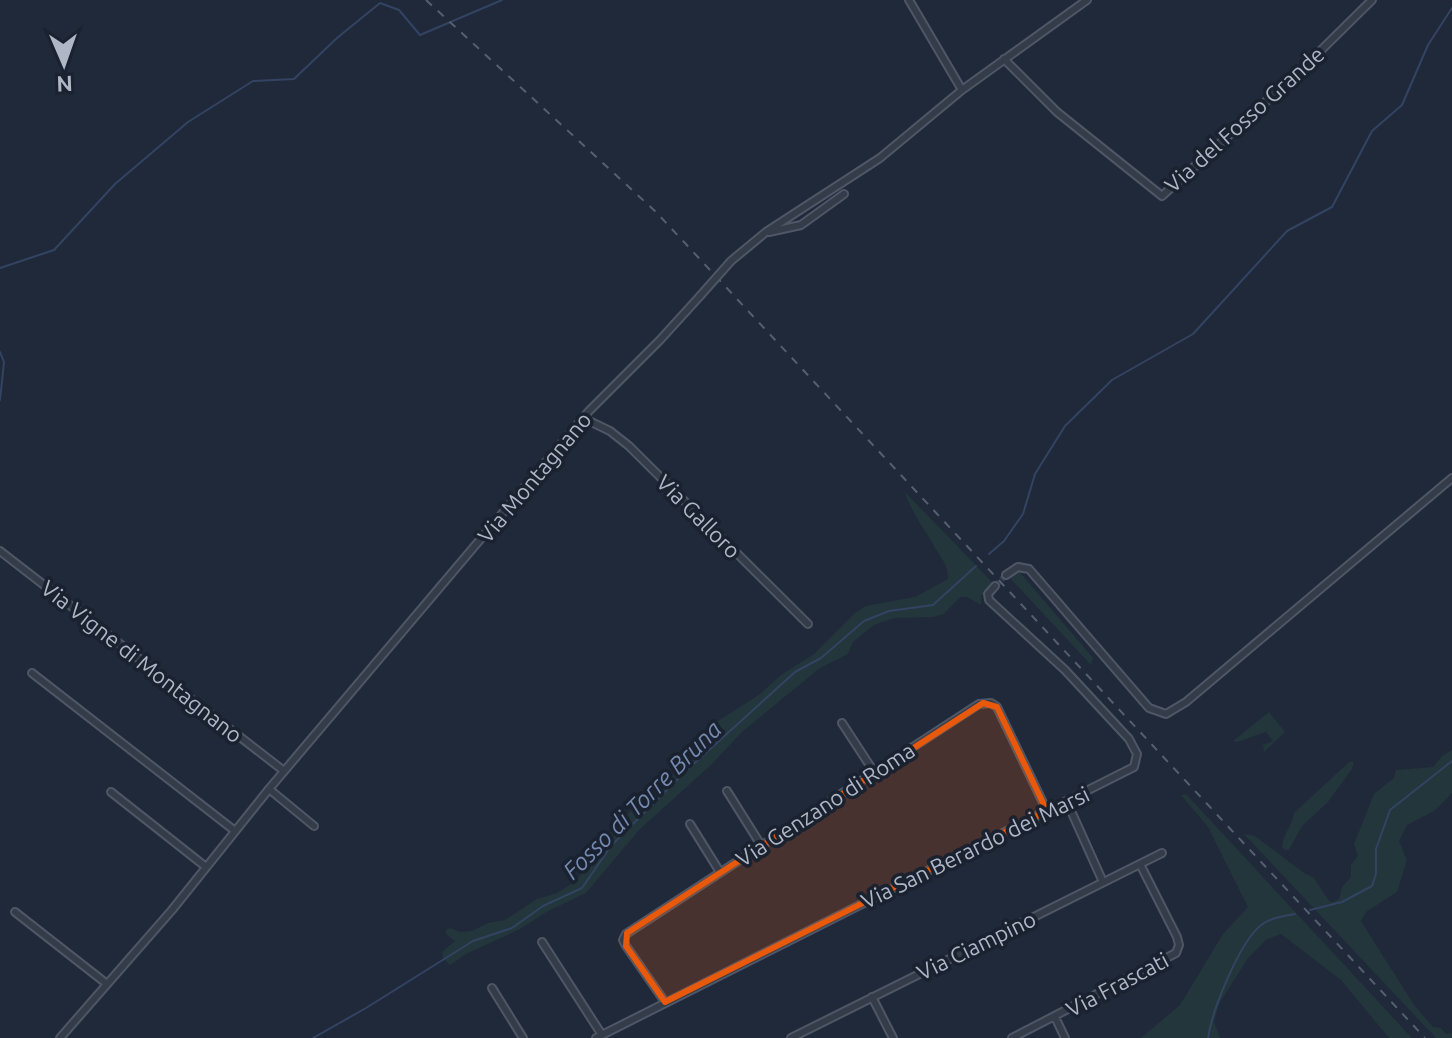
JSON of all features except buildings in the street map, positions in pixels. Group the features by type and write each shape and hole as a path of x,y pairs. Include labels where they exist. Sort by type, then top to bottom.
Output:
{"street":[{"path":"909,0 962,90"},
{"name":"Via Montagnano","path":"60,1038 583,418 660,340 731,261 766,232 872,164 962,90 1087,0"},
{"name":"Via del Fosso Grande","path":"1004,59 1057,112 1161,198 1372,0"},
{"path":"766,232 801,225 844,194"},
{"name":"Via Galloro","path":"583,418 613,433 629,446 808,624"},
{"path":"1006,575 1018,567 1029,569 1149,708 1168,713 1196,693 1452,478"},
{"name":"Via Vigne di Montagnano","path":"0,551 284,771"},
{"name":"Via San Berardo dei Marsi","path":"599,1036 1133,768 1137,761 1136,752 1129,739 1069,673 990,601 988,594 995,586"},
{"path":"32,673 235,831"},
{"name":"Via Genzano di Roma","path":"665,1002 628,949 624,937 975,707 991,703 997,707 1047,811"},
{"path":"842,723 874,772"},
{"path":"269,789 314,826"},
{"path":"727,791 761,845"},
{"path":"111,792 206,867"},
{"path":"1067,802 1103,882"},
{"path":"690,824 720,872"},
{"name":"Via Ciampino","path":"791,1038 805,1035 872,997 1162,853"},
{"name":"Via Frascati","path":"1012,1038 1176,953 1179,945 1177,937 1140,864"},
{"path":"15,912 107,984"},
{"path":"542,942 599,1036"},
{"path":"492,988 523,1038"},
{"path":"872,997 893,1038"},
{"path":"1055,1017 1065,1038"}],"highlighted area":[{"path":"983,703 997,707 1047,811 665,1002 626,946 627,933"}],"green space":[{"path":"905,492 993,583 981,596 981,605 967,597 960,597 944,614 894,618 874,625 853,642 848,654 820,668 742,732 711,765 640,829 586,893 450,965 442,952 455,941 446,934 446,930 472,931 488,923 505,920 537,899 557,893 573,883 594,860 606,836 636,806 642,795 665,784 689,760 699,740 712,730 715,723 814,654 866,606 915,597 948,579 945,564 913,512"},
{"path":"1018,570 1093,658 1091,665 1009,577"},
{"path":"1269,712 1285,732 1264,752 1263,745 1273,741 1266,732 1233,741"},
{"path":"1452,750 1452,793 1434,811 1407,825 1399,841 1407,860 1397,892 1366,912 1361,921 1414,1005 1433,1027 1441,1028 1446,1034 1452,1033 1452,1038 1436,1038 1244,834 1255,836 1314,878 1329,901 1333,902 1339,899 1342,887 1351,877 1351,865 1358,856 1354,844 1374,794 1394,778 1396,770 1433,767"},
{"path":"1349,762 1354,762 1352,769 1328,802 1302,826 1289,850 1285,850 1283,842 1294,813"},
{"path":"1186,794 1412,1038 1389,1038 1341,980 1281,934 1266,940 1248,958 1219,1004 1214,1022 1220,1038 1141,1038 1180,1005 1223,934 1248,907 1208,827 1181,795"}],"waterway":[{"path":"0,268 54,250 115,184 188,122 253,81 294,79 380,3 399,10 420,35 502,0"},
{"name":"Fosso di Torre Bruna","path":"989,554 1004,541 1023,514 1035,474 1065,426 1112,380 1193,334 1287,231 1332,207 1372,131 1402,105 1428,45 1452,8"},
{"path":"0,352 4,362 0,400"},
{"name":"Fosso di Torre Bruna","path":"313,1038 473,941 512,928 543,906 582,888 611,846 687,770 795,672 821,658 864,621 889,611 933,605 976,566"},
{"path":"1310,910 1342,902 1372,886 1376,874 1376,849 1390,810 1452,761"},
{"path":"1208,1038 1228,978 1252,935 1268,921 1295,914"}],"tunnel":[{"path":"995,586 1006,575"}],"railway":[{"path":"426,0 656,212 1425,1038"}]}
